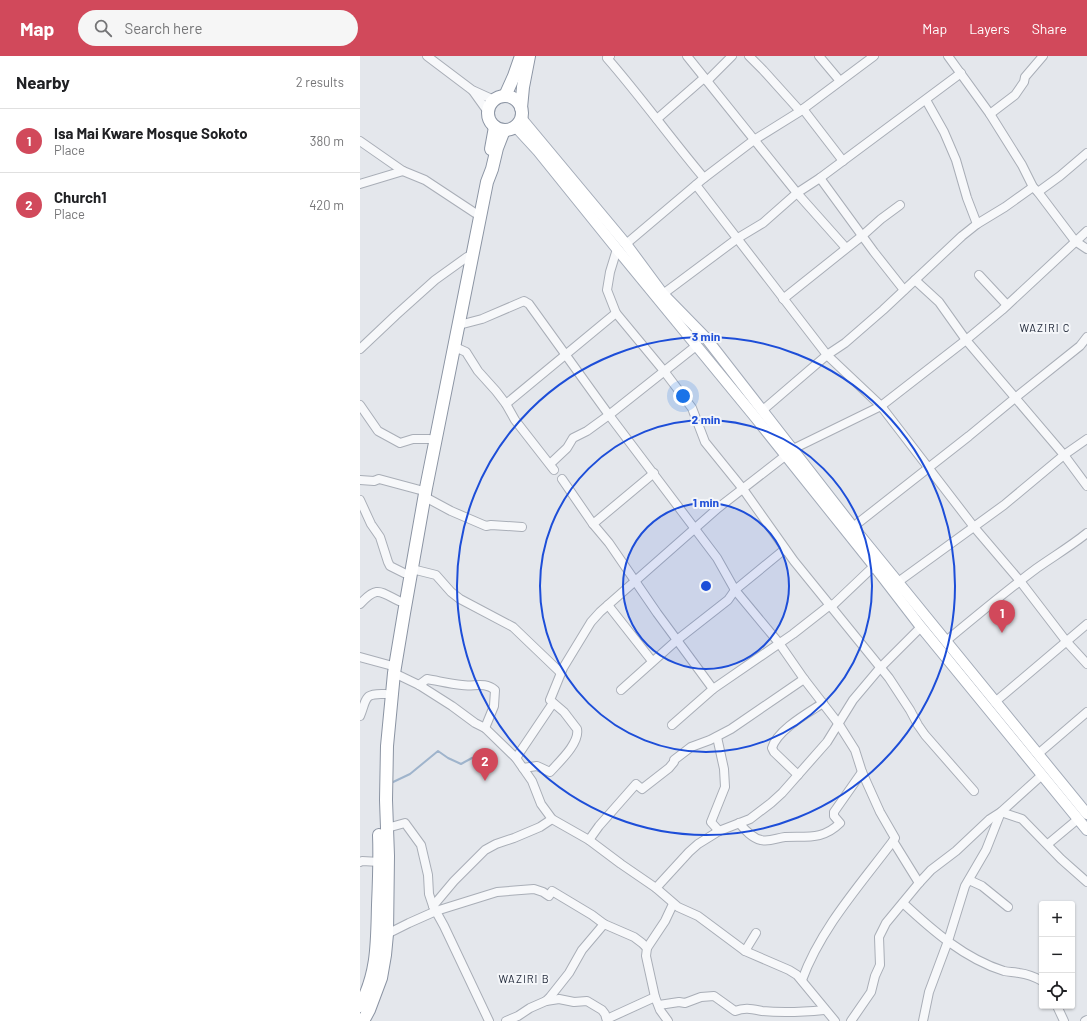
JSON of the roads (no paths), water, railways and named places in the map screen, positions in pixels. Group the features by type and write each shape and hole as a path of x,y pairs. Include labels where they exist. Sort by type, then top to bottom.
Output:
{"highway":[{"path":"511,122 491,123 488,112 490,106 499,98 514,76 521,56"},
{"path":"360,1006 369,989 377,951 380,862 378,800 385,694 392,669 408,571 423,493 455,347 487,182 497,148 511,122 523,87 529,56"},
{"path":"423,493 428,439 485,169 492,145 511,122 515,99 499,98"},
{"path":"363,1021 369,1010 381,978 387,934 387,746 392,669 399,601 408,571"}],"main road":[{"path":"511,122 626,244 663,294 706,338 853,527 1087,814"},
{"path":"511,122 538,152 696,346 874,566 921,628 1087,830"}],"street":[{"path":"428,56 472,90 488,112"},
{"path":"610,56 607,58 704,178"},
{"path":"687,56 797,193 846,248"},
{"path":"657,119 732,56"},
{"path":"749,56 801,110 843,161"},
{"path":"819,56 840,80"},
{"path":"948,56 990,114 1036,190 1076,241 1087,249"},
{"path":"990,114 1009,100 1020,89 1025,77 1043,56"},
{"path":"626,244 704,178 754,140 801,110 868,58"},
{"path":"663,294 738,238 762,223 797,193 820,178 961,73"},
{"path":"472,90 499,98"},
{"path":"926,100 944,132 956,160 967,198 977,224"},
{"path":"360,141 403,172 425,180 475,213"},
{"path":"763,410 827,355 845,343 977,224 1060,176 1087,153"},
{"path":"360,184 403,172"},
{"path":"820,178 904,290"},
{"path":"696,185 712,208 738,238 827,355 881,406 974,527 1020,581 1066,641 1087,664"},
{"path":"783,299 900,205"},
{"path":"793,449 881,406 966,340 1007,305 1087,231"},
{"path":"617,249 610,272 607,290 616,312 692,408 705,442 744,489 785,549 903,697 925,735 974,791"},
{"path":"360,349 436,280 467,257"},
{"path":"979,275 1007,305"},
{"path":"916,280 939,302 966,340 1064,456 1087,486"},
{"path":"459,325 482,318 524,301 529,304 566,353 609,415 717,558 735,590 779,643 804,679 838,723 855,750 862,772 880,812 895,838 841,908 813,956 802,980"},
{"path":"506,404 616,312"},
{"path":"853,527 929,468 1080,346 1087,337"},
{"path":"455,347 466,352 478,371 496,391 506,404 515,420 552,467 573,438 587,431 609,415 696,346"},
{"path":"360,405 378,431 400,443 413,439 428,439"},
{"path":"898,582 1004,505 1087,439"},
{"path":"523,768 537,766 550,772 576,740 577,729 564,712 550,700 563,668 591,622 608,604 718,508 785,456"},
{"path":"593,524 654,473"},
{"path":"360,480 379,479 423,493 451,511 486,526 491,524 522,527"},
{"path":"562,479 593,524 610,543 635,581 713,689"},
{"path":"360,500 371,524 380,537 390,566 408,571 436,575 451,592 460,599 513,627 561,673"},
{"path":"946,641 1020,581 1058,553 1070,547 1087,533"},
{"path":"621,690 652,661 728,600 735,590 785,549"},
{"path":"672,725 713,689 830,605 834,604 874,566"},
{"path":"360,604 370,594 375,592 399,601"},
{"path":"608,604 652,661"},
{"path":"995,702 1087,624"},
{"path":"656,888 698,844 719,831 750,819 771,803 798,775 826,742 853,700 880,668 921,628"},
{"path":"360,657 392,669 485,728 516,758 532,781 541,804 552,819 589,840 656,888 673,904 698,916 745,951 789,970 802,980 831,1020"},
{"path":"419,685 427,679 463,686 480,684 492,688 495,690 494,706 485,728"},
{"path":"589,840 599,826 636,784 642,789 669,768 674,760 682,753 691,747 717,737 748,718 804,679"},
{"path":"360,716 367,697 370,695 385,694"},
{"path":"516,758 553,703"},
{"path":"798,775 774,752 772,748 774,742 777,737 797,721 823,703"},
{"path":"1038,754 1087,712"},
{"path":"717,737 724,769 725,787 711,818 711,822 719,831"},
{"path":"739,823 749,834 759,839 766,840 784,837 808,837 828,833 840,823 834,816 834,812 862,772"},
{"path":"851,1021 871,992 875,976 880,965 879,937 886,923 919,882 931,870 956,851 990,819 1001,812 1042,775"},
{"path":"1001,812 1022,819 1061,859 1087,882"},
{"path":"923,1021 929,992 948,941 965,886 986,850 1001,812"},
{"path":"435,909 454,881 485,850 496,844 540,827 552,819"},
{"path":"1048,844 1078,819"},
{"path":"387,828 406,824 421,845 428,875 429,894 489,1021"},
{"path":"893,841 919,882"},
{"path":"360,862 380,862"},
{"path":"969,880 982,886 1008,907"},
{"path":"387,934 435,909 496,892 534,889 549,896 552,891 604,924 634,937 647,948"},
{"path":"903,902 924,922 960,950 1004,971 1027,975 1039,980"},
{"path":"668,1021 657,1001 647,962 647,948 665,921 673,904"},
{"path":"546,1001 569,973 582,950 604,924"},
{"path":"745,951 756,933"},
{"path":"506,1021 546,1001 559,999 574,1002 587,1001 602,1010 607,1020 657,1001 685,1003 708,996 718,998 735,1011 748,1008 762,1011 824,1010"},
{"path":"1058,1009 1064,1021"}],"waterway":[{"path":"391,783 410,774 438,751 461,764 472,758 485,755"}],"place":[{"name":"Isa Mai Kware Mosque Sokoto","path":"1002,633"},
{"name":"Church1","path":"485,781"}],"district":[{"name":"WAZIRI C","path":"1045,328"},
{"name":"WAZIRI B","path":"524,979"}]}
